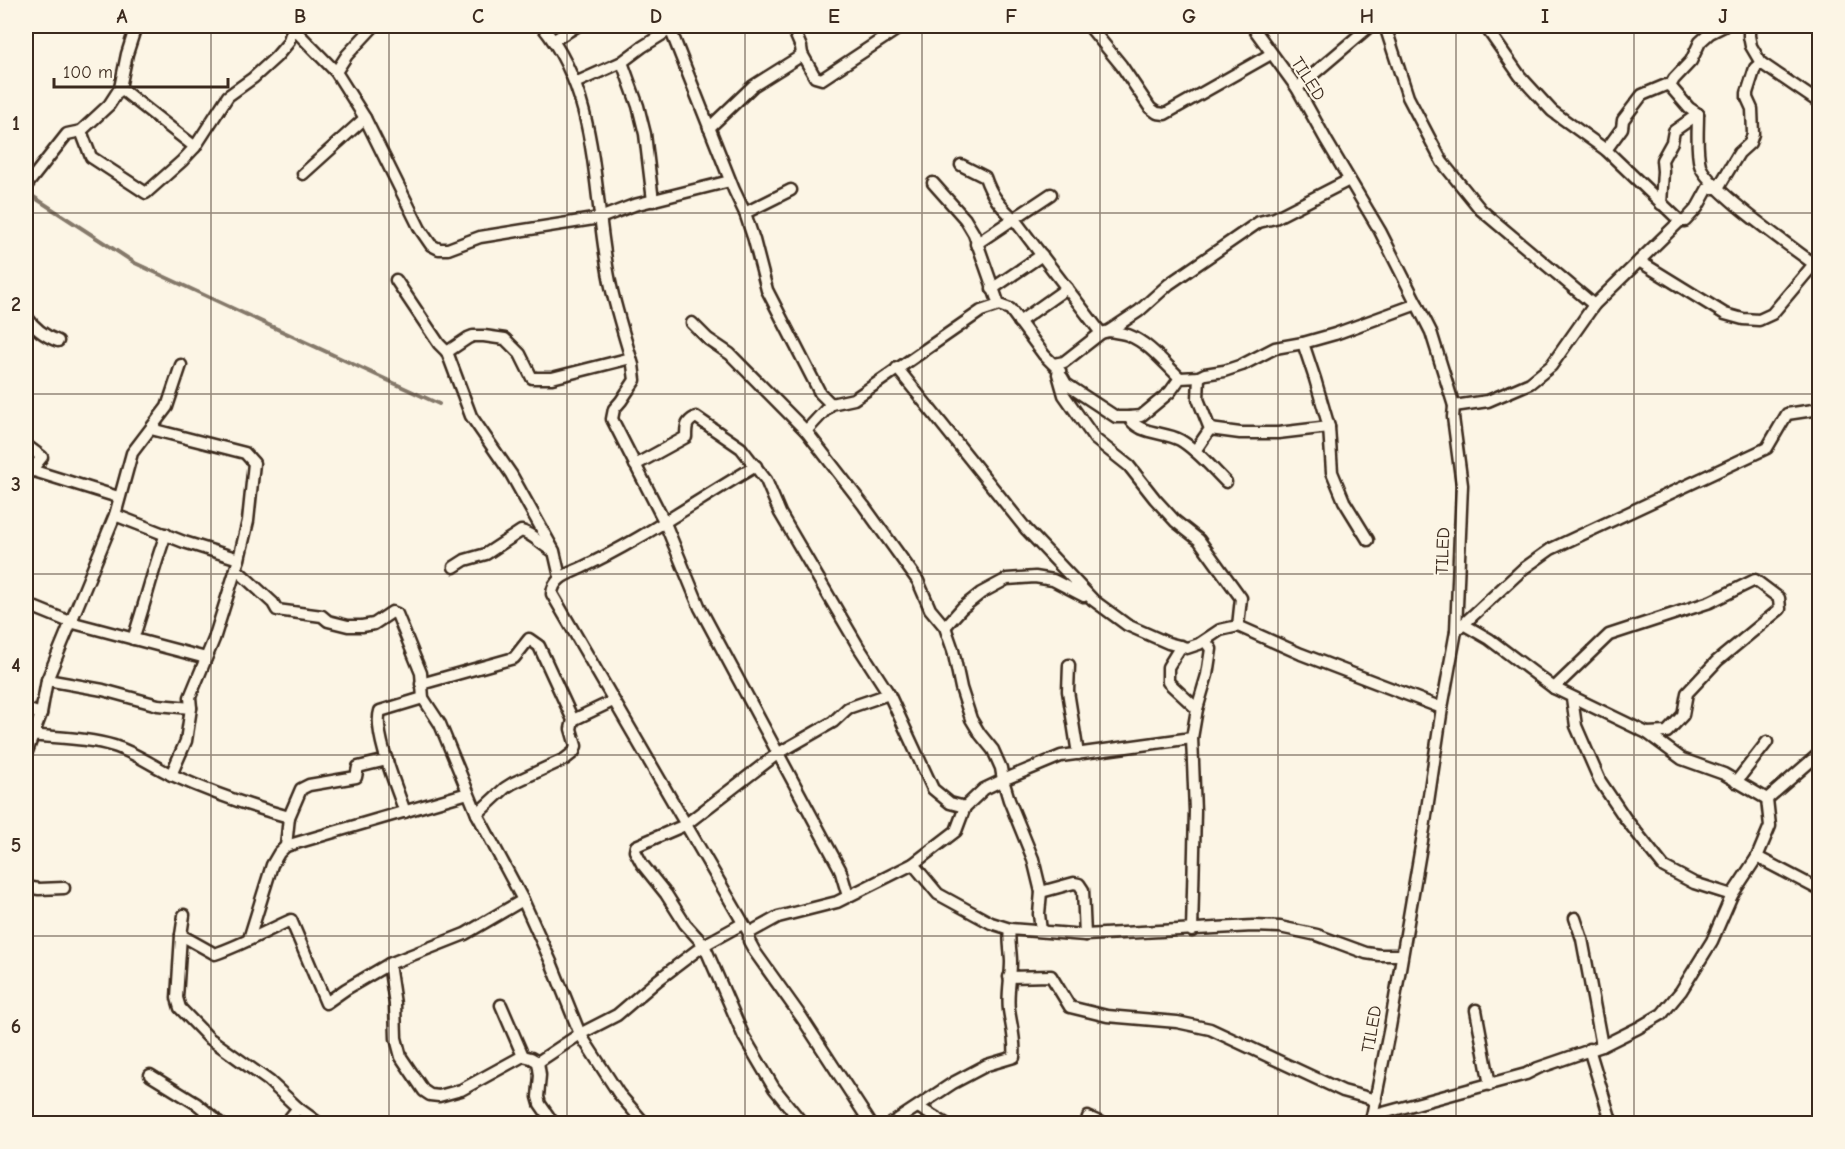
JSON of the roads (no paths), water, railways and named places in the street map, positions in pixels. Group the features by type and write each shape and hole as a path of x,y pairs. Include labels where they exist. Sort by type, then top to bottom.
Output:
{"street":[{"path":"26,189 67,134 81,131 109,105 120,88 136,26"},
{"path":"336,72 346,55 374,26"},
{"path":"542,26 554,40 575,83 593,156 610,282 635,380 614,409 612,419 665,523 700,608 840,869 848,897"},
{"path":"554,40 577,26"},
{"path":"792,26 802,54 815,77 822,79 902,26"},
{"path":"1089,26 1121,65 1150,108 1157,113 1165,114 1271,54"},
{"name":"TILED","path":"1252,26 1298,88 1380,231 1431,332 1454,406 1453,417 1462,484 1460,628 1442,708 1424,829 1371,1120"},
{"path":"1298,88 1370,26"},
{"path":"1385,26 1408,97 1442,162 1481,210 1594,305"},
{"path":"1485,26 1520,76 1552,111 1606,150 1680,221"},
{"path":"1670,86 1691,61 1700,42 1710,33 1724,26"},
{"path":"1749,26 1751,46 1761,63 1820,103"},
{"path":"81,131 91,157 146,193 195,147 228,96 254,78 276,57 288,43 292,27"},
{"path":"292,27 336,72 365,118 420,229 431,244 439,249 448,249 480,237 600,219 634,205 730,181"},
{"path":"575,83 622,62 670,27 730,181 745,213 767,290 820,393 831,404"},
{"path":"709,128 753,86 802,54"},
{"path":"622,62 638,106 645,134 653,201"},
{"path":"1718,188 1739,153 1750,143 1753,134 1752,109 1747,98 1755,68 1761,63"},
{"path":"1606,150 1622,128 1623,120 1642,95 1666,85 1670,86 1689,108 1698,114"},
{"path":"120,88 195,147"},
{"path":"1639,261 1725,314 1759,320 1772,314 1817,262 1736,205 1700,168 1697,142 1698,114"},
{"path":"1661,204 1662,160 1672,142 1674,131 1698,114"},
{"path":"303,174 365,118"},
{"path":"961,165 985,177 990,192 1001,208 1014,219 1067,288 1105,332 1128,335 1153,351 1180,378 1198,377 1224,371 1242,365 1275,348 1303,343 1417,304"},
{"path":"1057,368 1105,332 1139,311 1169,284 1259,222 1275,218 1349,180"},
{"path":"933,183 965,219 974,234 999,305"},
{"path":"1454,406 1488,401 1530,383 1551,366 1594,305 1680,221 1685,221 1697,208 1708,188 1718,188"},
{"path":"745,213 791,190"},
{"path":"976,244 1051,194"},
{"path":"992,289 1042,255"},
{"path":"396,280 439,344 447,352 471,416 511,474 554,551 560,578"},
{"path":"1019,322 1067,288"},
{"path":"806,431 831,404 854,399 981,311 999,305 1010,309 1044,355 1057,368 1066,384 1116,417 1141,416 1170,392 1180,378"},
{"path":"26,316 46,336 58,341"},
{"path":"692,323 708,339 730,354 806,431 918,580 930,609 945,627 971,719 993,750 1001,768 1003,780 1033,859 1041,892 1035,931 1010,948"},
{"path":"447,352 468,338 484,336 505,339 520,354 532,378 552,378 631,358"},
{"path":"1303,343 1329,427 1332,472 1336,486 1368,540"},
{"path":"26,754 41,714 47,680 115,515 118,497 132,453 167,407 181,365"},
{"path":"897,368 1026,530 1093,600"},
{"path":"1057,368 1064,395 1095,439 1129,466 1175,521 1199,540 1240,598 1238,626"},
{"path":"1198,377 1198,399 1210,429"},
{"path":"1767,799 1724,774 1682,759 1647,733 1554,688 1489,639 1460,628 1523,569 1551,549 1767,448 1786,414 1820,409"},
{"path":"635,465 686,437 686,425 696,417 741,448 766,480 780,513 889,694 933,789 952,804 964,807"},
{"path":"1129,417 1132,424 1141,429 1179,439 1196,451 1226,482"},
{"path":"1210,429 1240,433 1278,433 1329,427"},
{"path":"151,429 245,453 254,464 248,521 238,564 206,658 190,697 191,708 186,741 171,775"},
{"path":"1196,451 1210,429"},
{"path":"26,446 42,457 28,474 118,497"},
{"path":"756,466 665,523 560,578 552,588 552,594 745,929 755,952 802,1018 871,1124"},
{"path":"115,515 238,564 277,610 321,616 328,621 348,626 374,624 395,612 422,673 423,698 440,724 477,814 523,900 580,1034 619,1094 645,1124"},
{"path":"454,567 465,560 486,554 521,531 528,533 541,545 554,551"},
{"path":"133,639 166,534"},
{"path":"945,627 962,608 981,593 1008,579 1035,577 1053,580 1093,600 1127,625 1168,643 1187,648 1199,644 1220,630 1238,626 1301,654 1442,708"},
{"path":"1554,688 1609,635 1710,602 1755,580 1779,598 1780,609 1717,662 1687,693 1683,716 1667,732 1647,733"},
{"path":"26,604 70,622 206,658"},
{"path":"422,684 514,658 530,639 539,646 573,720 571,729 576,746 574,752 565,759 505,788 477,814"},
{"path":"1192,931 1195,811 1192,738 1212,649 1204,641"},
{"path":"1181,646 1168,667 1168,682 1197,710"},
{"path":"1069,665 1068,691 1078,753"},
{"path":"47,680 103,690 158,705 191,708"},
{"path":"803,1124 774,1088 744,1037 704,945 685,924 666,894 642,864 635,851 636,846 685,825 777,754 834,722 848,708 889,694"},
{"path":"405,812 387,760 378,718 380,711 423,698"},
{"path":"1572,698 1576,726 1600,781 1625,818 1664,867 1694,883 1732,895"},
{"path":"573,720 613,701"},
{"path":"26,709 41,714"},
{"path":"32,735 76,739 115,746 171,775 250,806 289,817"},
{"path":"538,1062 580,1034 617,1015 704,945 778,917 837,903 913,864 956,831 964,807 984,789 1061,756 1192,738"},
{"path":"1736,782 1767,742"},
{"path":"1767,799 1820,753"},
{"path":"286,846 289,817 301,789 309,785 356,777 358,767 387,760"},
{"path":"249,939 272,865 286,846 468,793"},
{"path":"1371,1120 1526,1074 1602,1046 1662,1014 1681,991 1712,941 1732,895 1757,857 1770,826 1767,799"},
{"path":"952,804 956,831"},
{"path":"1757,857 1820,890"},
{"path":"913,864 938,894 991,924 1010,929 1085,935 1253,926 1280,927 1317,935 1366,953 1401,955"},
{"path":"1041,892 1074,883 1079,884 1083,890 1085,935"},
{"path":"26,886 39,889 64,888"},
{"path":"181,935 215,954 237,947 291,920 326,1003 389,964 465,934 523,900"},
{"path":"184,915 177,998 180,1008 209,1038 269,1082 320,1124"},
{"path":"1575,918 1582,939 1602,1046"},
{"path":"891,1124 953,1083 987,1065 1014,1057 1009,1006 1010,929"},
{"path":"389,964 395,1004 396,1038 401,1057 424,1091 430,1095 439,1096 461,1090 523,1056 538,1062"},
{"path":"1009,977 1051,976 1070,1007 1088,1012 1177,1022 1210,1029 1343,1091 1376,1100"},
{"path":"501,1005 523,1056"},
{"path":"1476,1010 1490,1086"},
{"path":"1589,1049 1612,1124"},
{"path":"538,1062 540,1076 538,1097 540,1104 554,1124"},
{"path":"150,1075 197,1104 221,1124"},
{"path":"918,1107 946,1124"},
{"path":"285,1124 298,1108"},
{"path":"1086,1124 1088,1117 1104,1124"}],"waterway":[{"path":"26,192 135,263 439,404"}]}
